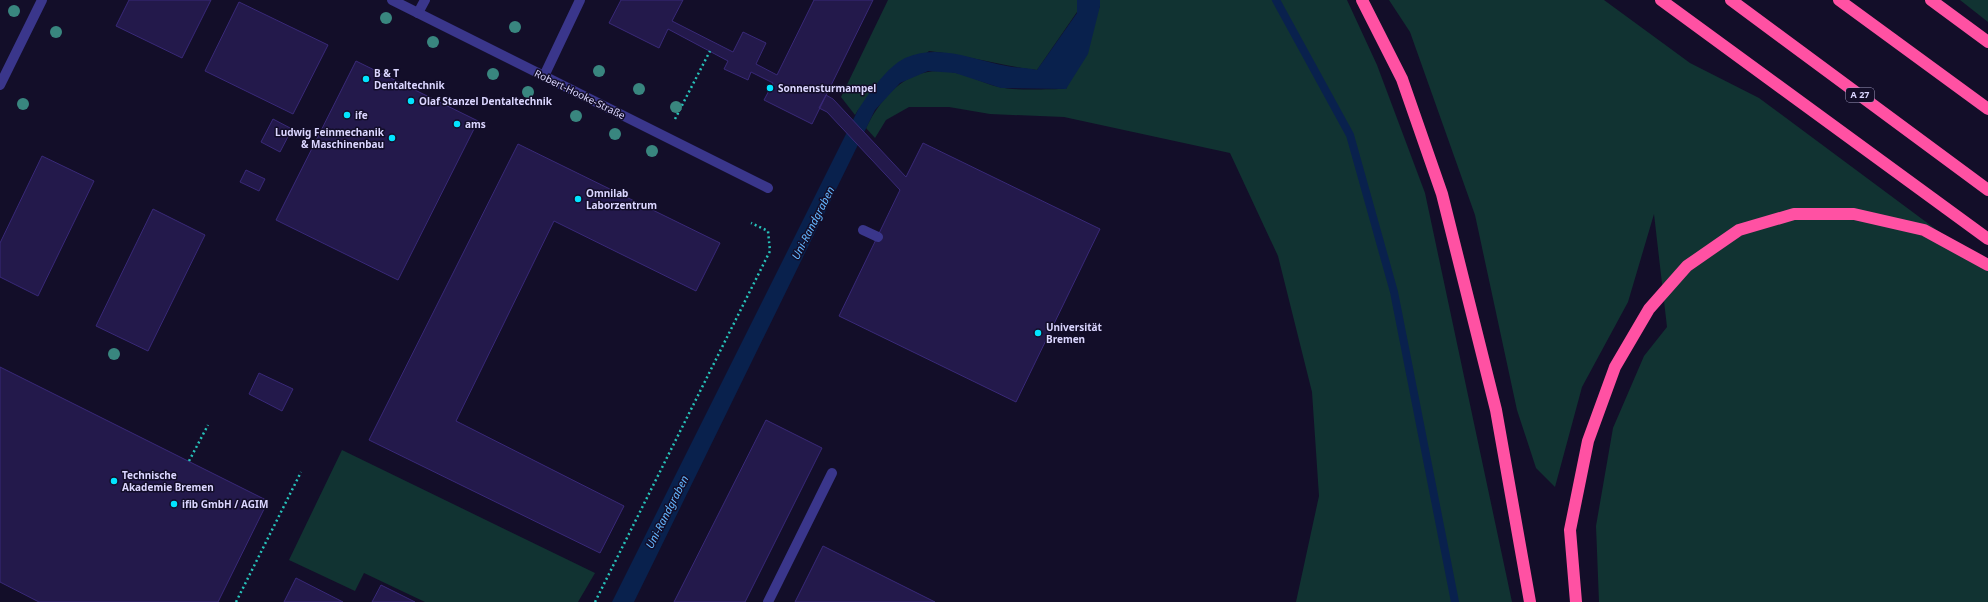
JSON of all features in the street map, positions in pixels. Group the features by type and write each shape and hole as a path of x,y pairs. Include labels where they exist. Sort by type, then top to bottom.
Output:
{"highway":[{"path":"1362,0 1402,78 1442,194 1496,410 1530,602"},
{"path":"1661,0 1988,239"},
{"name":"A 27","path":"1731,0 1988,190"},
{"path":"1838,0 1988,109"},
{"path":"1931,0 1988,42"},
{"path":"1576,602 1570,530 1588,441 1615,367 1649,309 1687,266 1739,230 1794,214 1854,214 1924,230 1988,265"}],"street":[{"path":"0,85 42,0"},
{"name":"Robert-Hooke-Straße","path":"392,0 768,188"},
{"path":"418,13 425,0"},
{"path":"544,76 580,0"},
{"path":"863,230 878,237"},
{"path":"768,602 832,473"}],"path":[{"path":"666,137 710,51"},
{"path":"595,602 770,251 768,231 751,223"},
{"path":"189,461 208,425"},
{"path":"236,602 301,472"}],"green space":[{"path":"888,0 1077,0 1077,12 1037,70 929,51 858,110 855,115 841,97"},
{"path":"1100,0 1347,0 1377,65 1425,193 1512,602 1296,602 1319,496 1312,392 1278,256 1230,153 1064,117 990,114 949,107 909,107 886,120 875,138 866,128 881,103 891,92 901,83 926,72 940,71 956,73 994,86 1005,88 1066,89 1100,6"},
{"path":"1389,0 1604,0 1690,63 1759,98 1988,268 1988,602 1599,602 1596,526 1613,428 1644,356 1667,327 1654,214 1628,302 1582,387 1555,487 1536,468 1517,410 1475,215 1410,32"},
{"path":"1960,0 1988,0 1988,22"},
{"path":"342,450 595,573 578,602 425,602 364,573 355,591 289,560"}],"water":[{"name":"Uni-Randgraben","path":"1077,0 1100,0 1100,6 1088,54 1066,89 1001,88 955,73 928,71 900,83 875,110 634,602 612,602 858,110 873,88 898,62 918,54 931,52 956,54 1007,66 1037,70 1077,13"}],"building":[{"path":"129,0 211,0 182,58 116,26"},
{"path":"621,0 683,0 672,21 733,52 743,32 766,43 756,64 777,75 814,0 873,0 812,124 764,100 773,83 751,72 748,80 724,69 728,61 668,29 659,48 609,23"},
{"path":"239,2 328,45 293,114 205,71"},
{"path":"356,61 478,121 398,280 276,220"},
{"path":"826,95 833,99 906,177 923,143 1100,229 1016,402 839,316 900,190 827,112 819,108"},
{"path":"273,119 292,129 280,152 261,142"},
{"path":"518,144 720,243 696,291 554,221 456,421 624,506 600,553 369,440"},
{"path":"42,156 94,181 38,296 0,277 0,243"},
{"path":"246,170 265,179 259,191 240,182"},
{"path":"153,209 205,235 148,351 96,326"},
{"name":"Technische Akademie Bremen","path":"0,367 268,501 218,602 39,602 0,582"},
{"path":"259,373 293,389 282,411 249,394"},
{"path":"766,420 822,448 745,602 674,602"},
{"path":"823,546 935,602 795,602"},
{"path":"296,578 343,602 284,602"},
{"path":"381,585 415,602 372,602"}],"waterway":[{"path":"1276,0 1350,135 1394,292 1455,602"}],"place":[{"name":"B & T Dentaltechnik","path":"366,79"},
{"name":"Sonnensturmampel","path":"770,88"},
{"name":"Olaf Stanzel Dentaltechnik","path":"411,101"},
{"name":"ife","path":"347,115"},
{"name":"ams","path":"457,124"},
{"name":"Ludwig Feinmechanik & Maschinenbau","path":"392,138"},
{"name":"Omnilab Laborzentrum","path":"578,199"},
{"name":"Universität Bremen","path":"1038,333"},
{"name":"Technische Akademie Bremen","path":"114,481"},
{"name":"ifib GmbH / AGIM","path":"174,504"}]}
